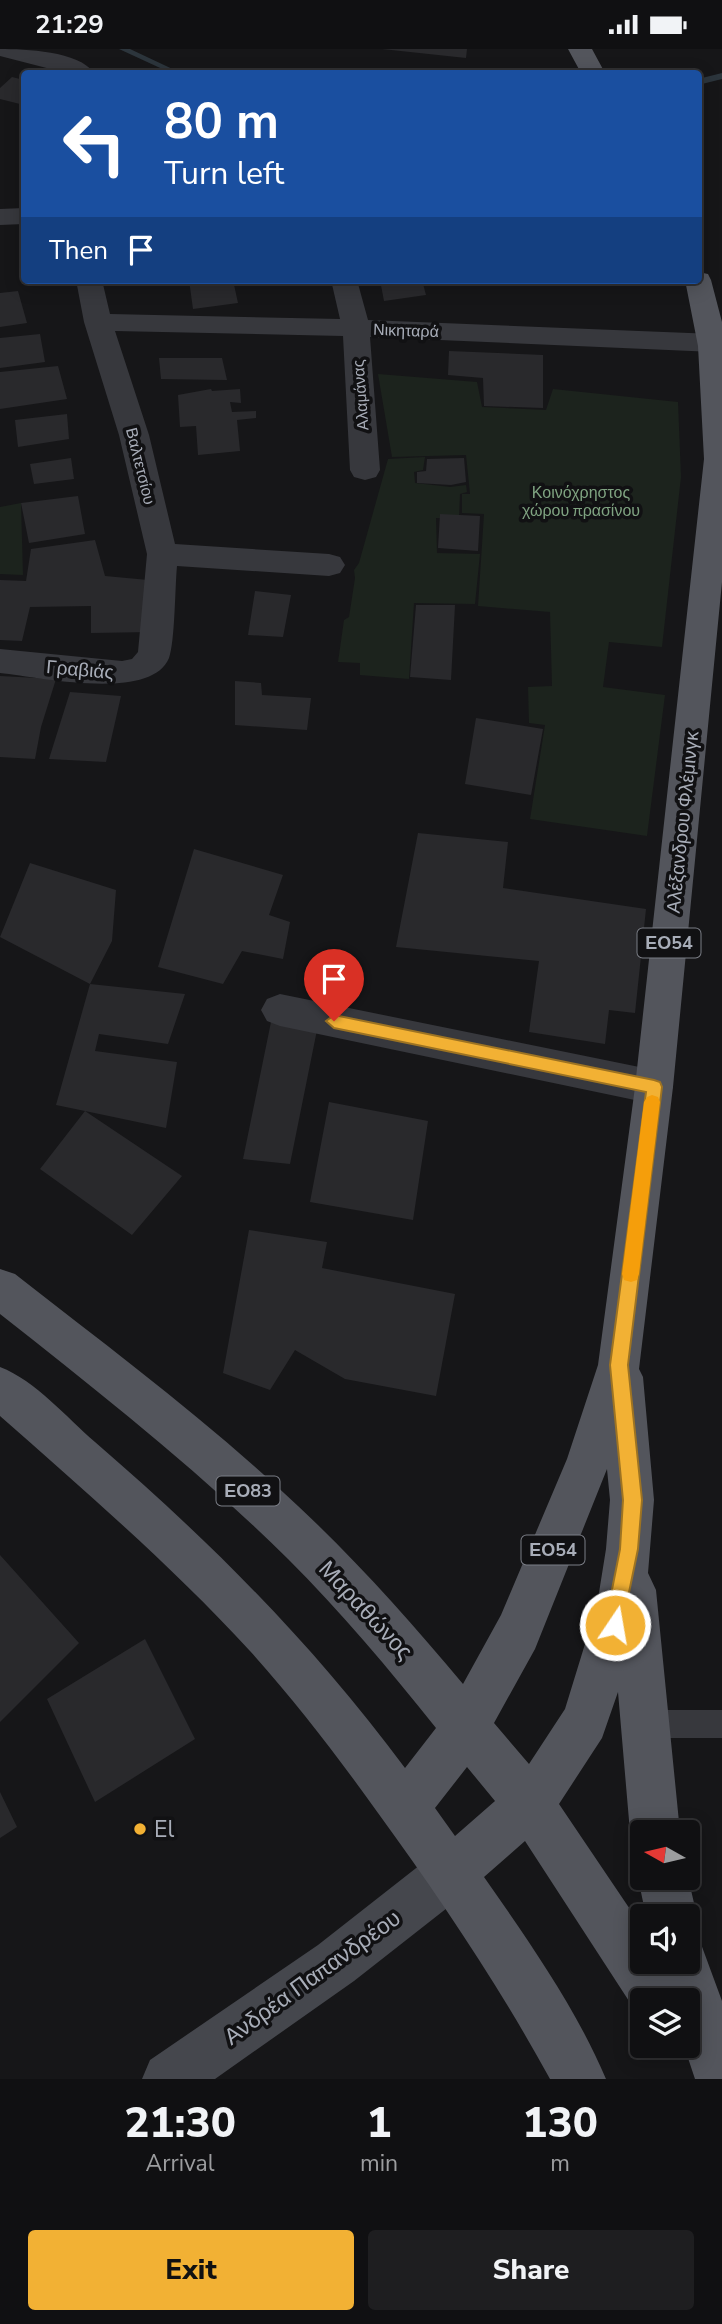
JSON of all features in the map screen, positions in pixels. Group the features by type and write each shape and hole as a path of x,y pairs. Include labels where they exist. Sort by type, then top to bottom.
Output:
{"main road":[{"path":"580,49 591,70"},
{"name":"Αλέξανδρου Φλέμινγκ","path":"404,1807 439,1766 466,1726 518,1632 589,1459 619,1365 654,1087 719,459 719,399 714,343 699,284"},
{"name":"Μαραθώνος","path":"0,1288 139,1398 281,1521 412,1659 529,1804 590,1891 651,1988"},
{"name":"Αλέξανδρου Φλέμινγκ","path":"452,1872 493,1839 529,1804 559,1764 585,1721 604,1664 620,1605 629,1549 632,1500 619,1365"},
{"path":"7,1404 188,1556 246,1613 334,1713 452,1872 546,2019 579,2079"},
{"name":"ΕΟ54","path":"629,1549 654,1820"},
{"name":"Ανδρέα Παπανδρέου","path":"169,2079 336,1963 452,1872"},
{"path":"686,1974 722,2079"},
{"path":"692,2058 705,2079"}],"street":[{"path":"1,49 68,65 77,70"},
{"path":"0,217 21,216"},
{"name":"Βαλτετσίου","path":"90,284 97,322 134,435 162,554 154,656"},
{"name":"Αλαμάνας","path":"345,284 356,328 365,470"},
{"name":"Νικηταρά","path":"97,322 356,328 714,343"},
{"path":"162,554 329,565"},
{"name":"Γραβιάς","path":"0,661 121,673 143,668 154,656"},
{"path":"280,1010 654,1087"}],"lane":[{"path":"645,1724 722,1724"}],"green space":[{"name":"Κοινόχρηστος χώρου πρασίνου","path":"378,374 477,382 482,407 546,410 553,389 678,402 681,477 662,647 609,642 603,687 665,695 647,836 530,819 545,725 529,723 528,687 552,686 550,612 478,606 484,514 462,513 462,494 470,494 466,455 392,457"},
{"path":"425,457 423,470 414,472 415,483 450,487 466,485 467,492 460,494 459,518 436,518 437,553 480,554 475,604 414,603 409,679 360,675 360,663 338,662 344,620 349,617 354,570 359,563 388,459"},
{"path":"21,503 23,575 0,574 0,507"}],"building":[{"path":"382,49 467,49 466,58"},
{"path":"12,77 21,79 21,104 0,99 0,88"},
{"path":"190,284 234,284 238,303 193,309"},
{"path":"381,284 423,284 426,295 384,301"},
{"path":"18,291 27,323 0,327 0,293"},
{"path":"40,334 45,362 0,368 0,338"},
{"path":"449,351 543,355 543,408 484,406 483,378 448,375"},
{"path":"159,358 222,358 227,380 161,379"},
{"path":"58,366 67,399 0,409 0,372"},
{"path":"211,389 240,389 241,403 230,402 232,412 256,411 256,418 237,420 240,451 198,455 196,426 180,427 178,395"},
{"path":"67,414 69,439 18,447 15,420"},
{"path":"71,458 74,479 34,484 30,464"},
{"path":"464,458 466,482 451,485 417,483 417,472 426,471 427,459"},
{"path":"78,496 85,534 29,543 21,503"},
{"path":"440,514 480,516 478,551 438,548"},
{"path":"95,540 105,576 159,581 151,632 91,633 91,606 30,607 22,641 0,640 0,580 26,581 31,549"},
{"path":"255,591 291,595 283,637 248,635"},
{"path":"416,605 455,605 451,680 410,677"},
{"path":"0,676 56,679 41,727 35,759 0,757"},
{"path":"235,681 261,683 262,695 311,698 307,730 235,725"},
{"path":"70,692 121,696 106,762 49,759"},
{"path":"476,718 543,729 531,795 465,784"},
{"path":"418,833 508,842 503,888 646,909 635,1013 609,1010 605,1044 529,1032 539,961 396,947"},
{"path":"194,849 283,875 269,915 290,922 283,959 242,951 223,984 158,967"},
{"path":"30,863 116,890 112,941 90,984 0,937"},
{"path":"90,984 185,994 168,1044 99,1034 95,1051 177,1062 166,1128 56,1105"},
{"path":"271,1022 317,1030 290,1164 243,1159"},
{"path":"329,1102 428,1121 413,1220 310,1202"},
{"path":"85,1111 182,1176 132,1235 40,1169"},
{"path":"249,1230 327,1242 322,1268 455,1294 436,1396 345,1379 295,1350 270,1390 223,1373"},
{"path":"0,1555 79,1643 0,1722"},
{"path":"145,1639 195,1739 95,1802 47,1699"},
{"path":"0,1792 17,1827 0,1838"}],"waterway":[{"path":"123,49 170,70"},
{"path":"702,81 722,76"}],"slow traffic":[{"path":"631,1274 652,1102"}],"place":[{"name":"El","path":"140,1829"}],"route":[{"path":"334,1021 654,1087 619,1365 632,1500 629,1549 615,1625"}]}
